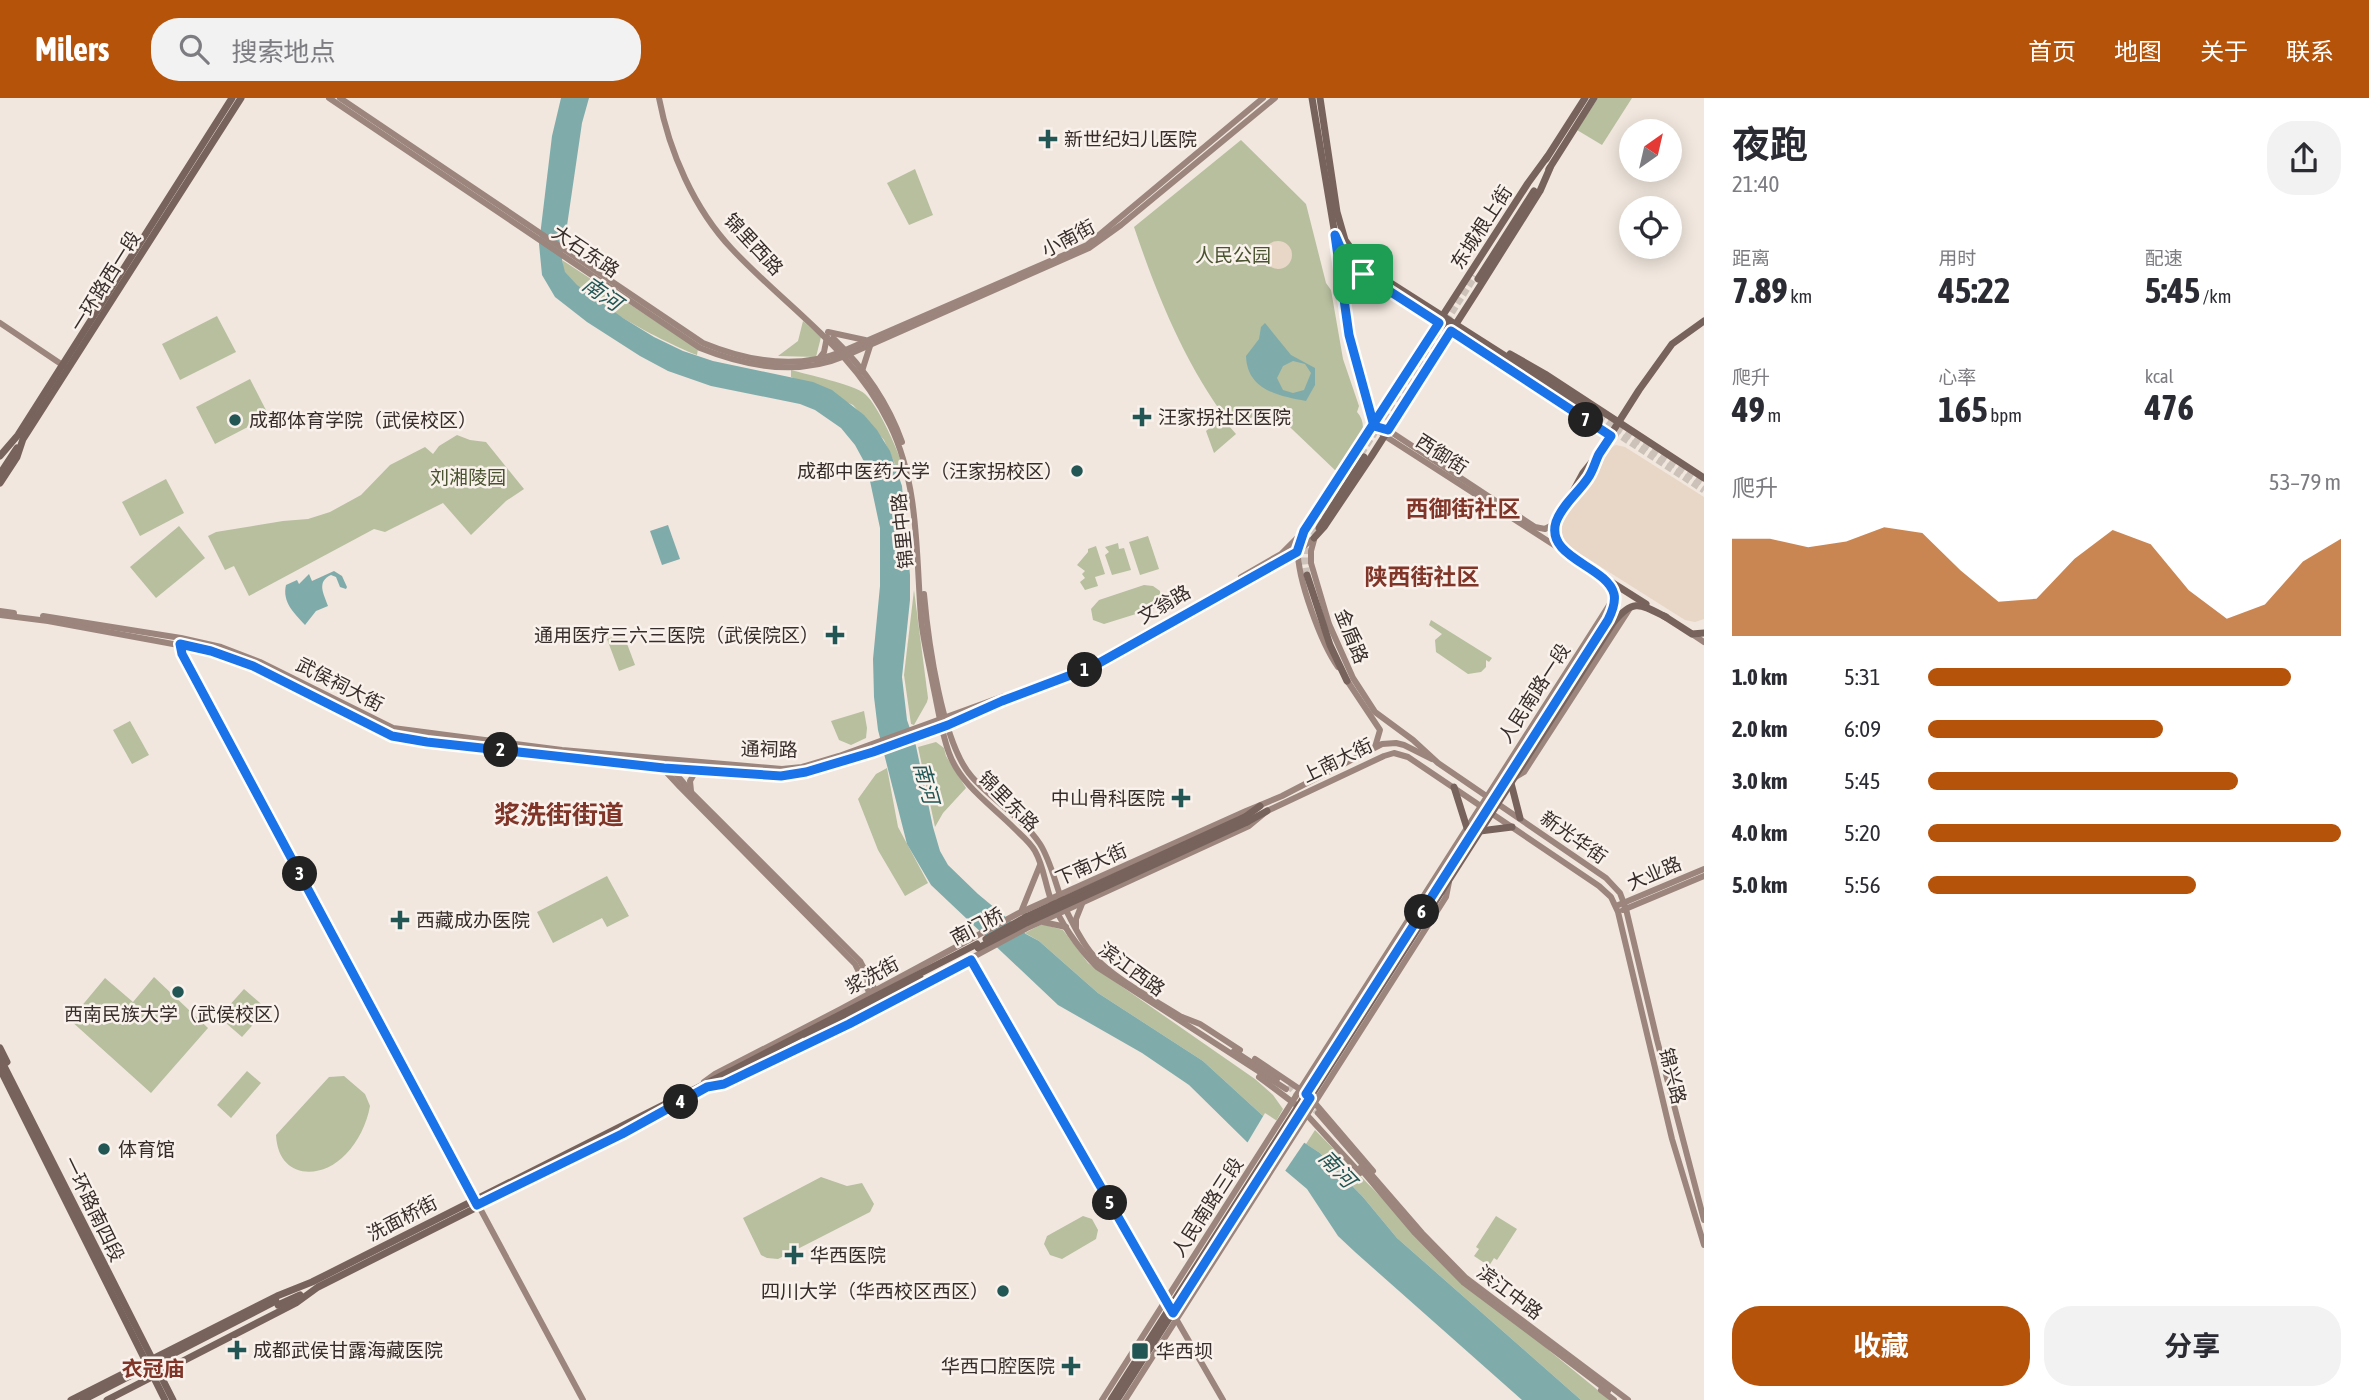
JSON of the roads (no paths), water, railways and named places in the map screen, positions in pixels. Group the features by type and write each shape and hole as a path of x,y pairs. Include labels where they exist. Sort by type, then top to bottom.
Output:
{"main road":[{"name":"一环路西一段","path":"0,483 17,457 21,437 232,98"},
{"name":"一环路西一段","path":"65,367 241,98"},
{"name":"大石东路","path":"329,98 522,227 710,346 765,361 795,363 845,353"},
{"name":"大石东路","path":"340,98 535,228 701,348 722,357 781,368 831,362 845,353"},
{"name":"锦里西路","path":"661,98 679,156 701,202 715,223 733,246 845,353"},
{"name":"小南街","path":"869,343 1087,245 1263,98"},
{"name":"小南街","path":"845,353 1096,244 1275,98"},
{"path":"1312,98 1351,346 1374,426"},
{"path":"1320,98 1337,212 1349,246 1368,268 1444,315 1481,344 1590,413 1619,422 1704,478"},
{"name":"东城根上街","path":"1439,323 1585,98"},
{"name":"东城根上街","path":"1547,158 1477,277 1594,98"},
{"name":"东城根上街","path":"1451,331 1540,191 1550,168"},
{"path":"1335,235 1339,247 1351,265 1451,331 1481,344"},
{"path":"1565,552 1557,539 1556,523 1572,497 1588,479 1619,422 1672,344 1704,321"},
{"path":"0,323 65,367"},
{"name":"文翁路","path":"944,723 1091,663 1281,554 1304,531 1439,323"},
{"name":"文翁路","path":"913,733 1092,667 1297,552 1324,527 1451,331"},
{"path":"818,360 824,352 828,335 869,343 859,370 831,362"},
{"name":"锦里中路","path":"845,353 890,415 910,471 917,511 927,628 944,723"},
{"path":"1590,413 1611,436"},
{"name":"西御街","path":"1374,426 1535,527 1545,528 1556,523"},
{"name":"西御街","path":"1386,433 1666,617"},
{"path":"0,464 3,455 21,437"},
{"path":"0,474 3,455"},
{"name":"文翁路","path":"1314,538 1325,516 1364,457"},
{"path":"1297,552 1304,531"},
{"name":"金盾路","path":"1314,538 1311,563 1336,645 1353,678 1380,717 1438,763"},
{"name":"金盾路","path":"1297,552 1304,585 1324,643 1380,730 1375,747"},
{"name":"人民南路一段","path":"1487,809 1608,620 1614,598 1611,587 1589,568"},
{"name":"金盾路","path":"1307,575 1330,645 1347,681"},
{"name":"人民南路一段","path":"1492,800 1512,781 1612,623 1632,605 1642,606 1666,617"},
{"name":"武侯祠大街","path":"0,613 211,651 253,666 392,736 668,768"},
{"name":"武侯祠大街","path":"0,613 181,638 220,647 261,662 393,728 562,750 665,759"},
{"path":"1666,617 1704,642"},
{"path":"1692,634 1704,633"},
{"path":"180,644 182,654 583,1400"},
{"name":"锦里东路","path":"944,723 950,755 956,769 1030,844 1040,863 1051,899"},
{"name":"锦里东路","path":"944,723 961,763 972,777 1036,838 1045,853 1059,895"},
{"name":"通祠路","path":"668,768 781,776 806,772 913,733"},
{"path":"1375,747 1396,743 1438,763"},
{"name":"通祠路","path":"665,759 782,769 802,767 880,746"},
{"name":"上南大街","path":"1264,809 1282,796 1375,747"},
{"name":"上南大街","path":"1264,809 1281,805 1389,753 1408,757"},
{"name":"新光华街","path":"1408,757 1599,886 1611,897 1617,909"},
{"path":"665,759 668,768 692,793 860,961 880,1007"},
{"name":"新光华街","path":"1438,763 1614,884 1625,906"},
{"path":"668,768 667,774 855,964 873,992"},
{"path":"692,793 690,781 697,769"},
{"path":"1512,781 1520,818"},
{"path":"1454,787 1467,828"},
{"name":"南门桥","path":"730,1073 1026,917 1264,809"},
{"name":"下南大街","path":"1013,917 1246,811 1264,809"},
{"name":"下南大街","path":"1027,928 1250,827 1264,809"},
{"path":"1293,1119 1480,831 1487,809"},
{"path":"1308,1096 1487,809"},
{"name":"人民南路三段","path":"1111,1400 1308,1096 1467,828 1487,809"},
{"path":"1480,831 1512,827"},
{"path":"1021,912 1040,863"},
{"name":"大业路","path":"1625,906 1704,869"},
{"name":"大业路","path":"1617,909 1704,876"},
{"path":"1053,877 1072,890"},
{"name":"滨江西路","path":"1059,895 1067,927 1097,967 1287,1088"},
{"name":"滨江西路","path":"1051,899 1099,962 1180,1019 1194,1035 1300,1108"},
{"path":"1076,929 1076,919 1083,903"},
{"name":"锦兴路","path":"1625,906 1704,1220"},
{"name":"锦兴路","path":"1617,909 1672,1139 1704,1245"},
{"name":"南门桥","path":"981,935 1013,917"},
{"path":"1041,922 1067,927"},
{"name":"南门桥","path":"994,946 1027,928"},
{"name":"浆洗街","path":"705,1085 715,1074 981,935"},
{"name":"浆洗街","path":"705,1085 724,1084 880,1007 994,946"},
{"path":"971,960 1223,1400"},
{"name":"滨江西路","path":"1180,1019 1200,1024 1273,1070 1308,1096"},
{"path":"0,1048 15,1078 16,1094"},
{"name":"一环路南四段","path":"0,1058 156,1375"},
{"name":"一环路南四段","path":"0,1069 16,1094"},
{"name":"浆洗街","path":"621,1130 730,1073"},
{"path":"0,1077 16,1094"},
{"name":"滨江中路","path":"1308,1096 1348,1139 1386,1195"},
{"name":"滨江中路","path":"1300,1108 1352,1166 1386,1195"},
{"name":"滨江中路","path":"1317,1114 1386,1195 1466,1278 1621,1400"},
{"name":"人民南路三段","path":"1117,1400 1293,1119"},
{"name":"洗面桥街","path":"277,1303 621,1130"},
{"name":"洗面桥街","path":"71,1400 277,1296 315,1284"},
{"name":"洗面桥街","path":"107,1400 296,1303 315,1284"},
{"path":"83,1400 277,1303"},
{"path":"93,1400 277,1303"},
{"name":"人民南路三段","path":"1102,1400 1171,1310"},
{"name":"人民南路三段","path":"1125,1400 1171,1310"},
{"path":"1580,1368 1614,1400"},
{"path":"1580,1368 1634,1400"},
{"name":"滨江中路","path":"1580,1368 1628,1400"},
{"path":"156,1375 164,1400"},
{"path":"156,1375 173,1400"}],"water":[{"path":"561,98 589,98 582,123 562,260 565,272 577,285 623,318 683,351 713,361 813,382 832,390 864,415 890,451 902,486 910,575 902,677 907,720 916,746 933,827 940,851 948,865 978,894 1026,934 1039,941 1098,993 1203,1061 1262,1115 1320,1153 1363,1197 1397,1238 1581,1400 1522,1400 1338,1236 1307,1189 1247,1142 1189,1085 1142,1053 1058,1005 931,885 907,844 878,730 873,659 880,586 880,528 867,467 855,445 841,428 815,410 800,404 711,386 668,371 587,322 555,297 542,275 539,244 552,136"},
{"path":"1265,323 1291,355 1315,368 1315,385 1306,401 1266,389 1252,376 1246,356 1259,339 1261,327","holes":["1293,361 1305,364 1311,373 1304,390 1293,393 1283,390 1277,378 1283,366"]},
{"path":"668,525 680,559 662,565 650,531"},
{"path":"334,571 342,576 346,589 340,587 336,577 331,575 326,578 322,589 328,606 316,611 305,625 287,602 286,585 297,580 299,584 309,574 312,581"}],"tunnel":[{"path":"1307,575 1306,550 1314,527 1475,276"},
{"path":"1590,410 1704,484"},
{"path":"1587,414 1704,490"},
{"path":"1288,1086 1318,1113"}],"place":[{"name":"新世纪妇儿医院","path":"1048,139"},
{"name":"汪家拐社区医院","path":"1142,417"},
{"name":"成都体育学院（武侯校区）","path":"235,420"},
{"name":"成都中医药大学（汪家拐校区）","path":"1077,471"},
{"name":"通用医疗三六三医院（武侯院区）","path":"835,635"},
{"name":"中山骨科医院","path":"1181,798"},
{"name":"西藏成办医院","path":"400,920"},
{"name":"西南民族大学（武侯校区）","path":"178,992"},
{"name":"体育馆","path":"104,1149"},
{"name":"华西医院","path":"794,1255"},
{"name":"四川大学（华西校区西区）","path":"1003,1291"},
{"name":"成都武侯甘露海藏医院","path":"237,1350"},
{"name":"华西坝","path":"1140,1351"},
{"name":"华西口腔医院","path":"1071,1366"}],"district":[{"name":"西御街社区","path":"1463,509"},
{"name":"陕西街社区","path":"1422,577"},
{"name":"浆洗街街道","path":"559,815"},
{"name":"衣冠庙","path":"153,1369"}],"park label":[{"name":"人民公园","path":"1233,255"},
{"name":"刘湘陵园","path":"468,477"}],"water label":[{"name":"南河","path":"602,294"},
{"name":"南河","path":"926,783"},
{"name":"南河","path":"1337,1169"}]}
